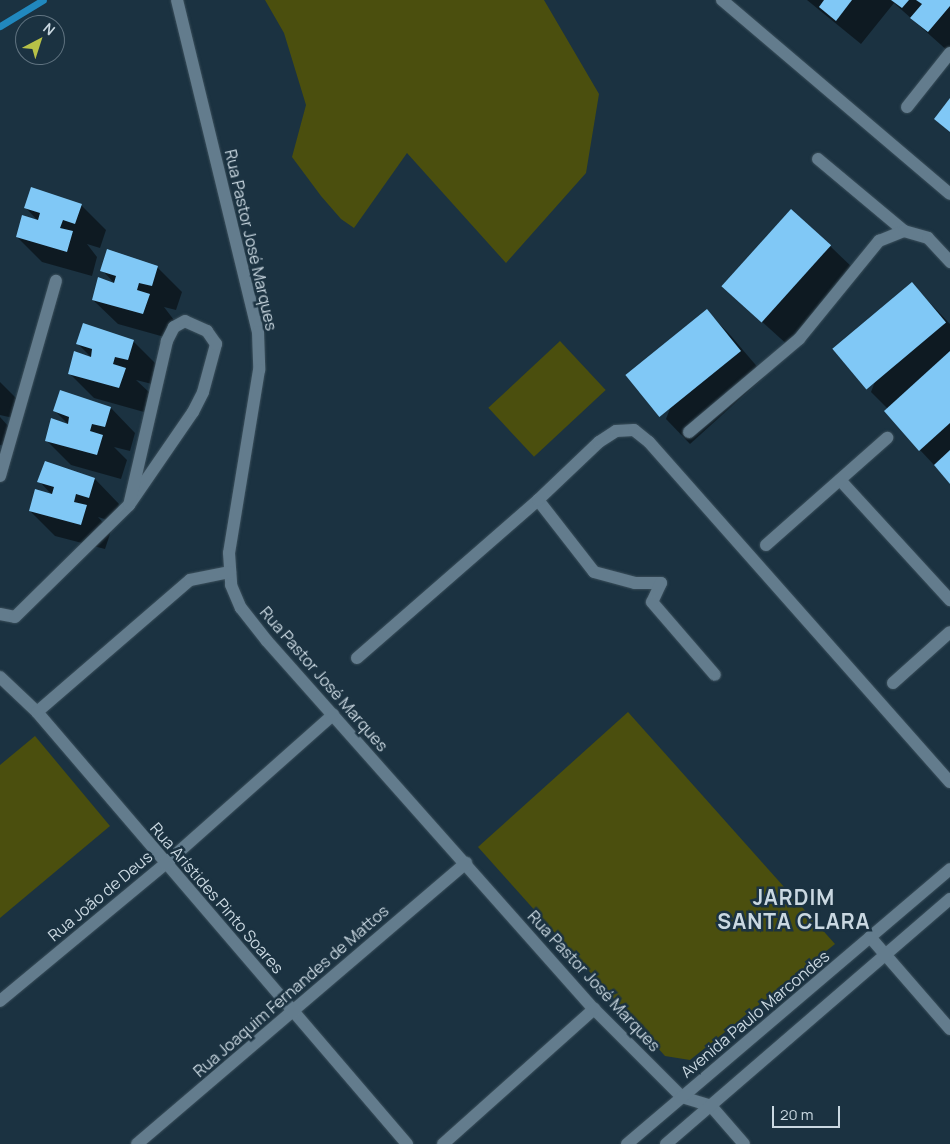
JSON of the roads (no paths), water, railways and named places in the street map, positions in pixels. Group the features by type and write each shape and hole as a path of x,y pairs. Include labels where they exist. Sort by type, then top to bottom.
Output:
{"street":[{"name":"Rua Pastor José Marques","path":"177,0 258,332 259,370 229,552 231,585 241,608 267,641 333,716 466,863 594,1009 682,1097 711,1106"},
{"path":"722,0 950,194"},
{"path":"907,107 950,53"},
{"path":"818,159 904,231 928,238 950,262"},
{"path":"689,432 799,339 879,241 904,231"},
{"path":"0,476 56,281"},
{"path":"0,614 15,617 129,505 193,412 204,392 216,344 207,332 185,321 174,327 168,341 129,505"},
{"path":"357,658 538,500 599,442 616,431 634,430 649,442 950,782"},
{"path":"766,544 888,438"},
{"path":"840,480 950,600"},
{"path":"538,500 594,572 635,583 661,583 652,602 715,675"},
{"path":"37,712 190,580 230,572"},
{"path":"893,683 950,632"},
{"name":"Rua Arístides Pinto Soares","path":"0,677 37,712 165,864 407,1144"},
{"name":"Rua João de Deus","path":"0,1001 165,864 333,716"},
{"name":"Rua Joaquim Fernandes de Mattos","path":"138,1144 466,863"},
{"name":"Avenida Paulo Marcondes","path":"627,1144 950,869"},
{"path":"666,1144 950,899"},
{"path":"870,937 950,1028"},
{"path":"443,1144 594,1009"},
{"path":"711,1106 744,1144"}],"waterway":[{"path":"0,26 43,0"}],"district":[{"name":"JARDIM SANTA CLARA","path":"794,909"}]}
